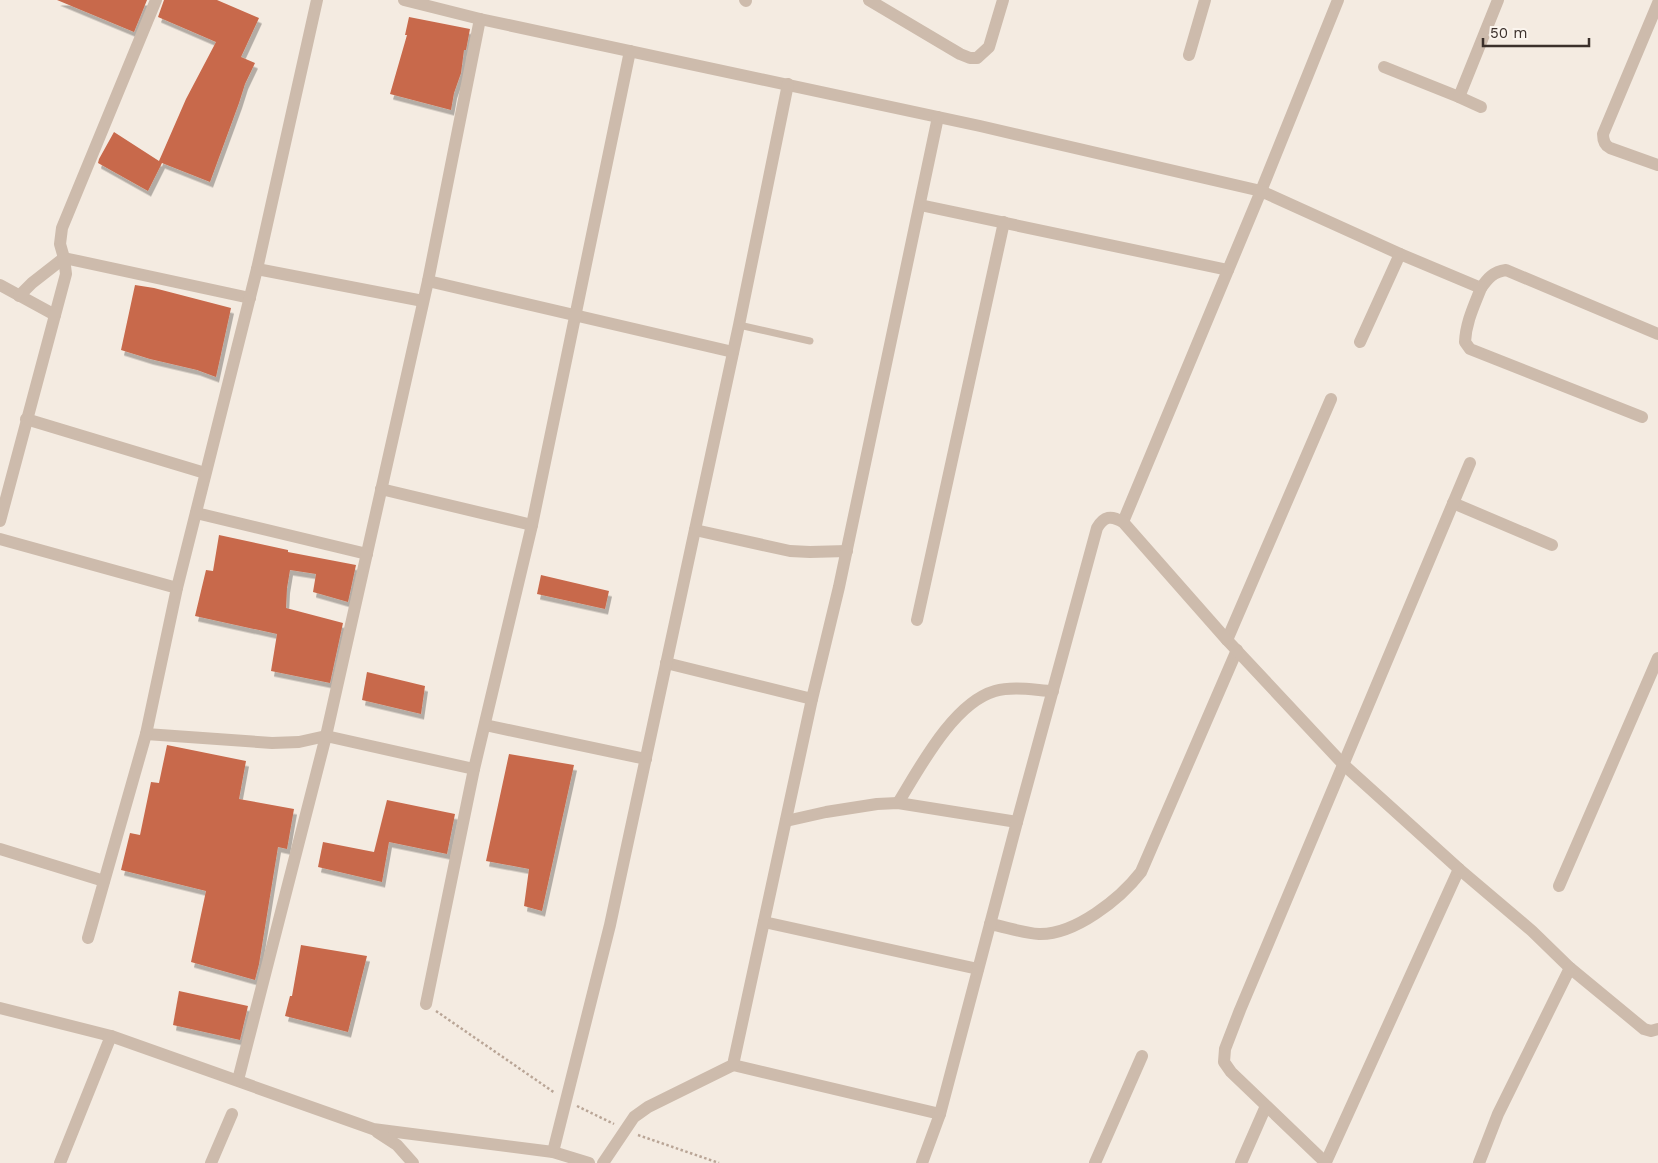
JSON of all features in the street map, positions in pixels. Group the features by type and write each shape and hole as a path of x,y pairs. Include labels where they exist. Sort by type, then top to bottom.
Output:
{"street":[{"path":"0,521 66,274 60,244 62,228 156,0"},
{"path":"88,938 146,734 177,588 257,269 317,0"},
{"path":"404,0 480,19 938,117 1261,191 1480,288"},
{"path":"869,0 960,54 970,58 977,58 989,47 1003,0"},
{"path":"1189,55 1205,0"},
{"path":"1123,522 1261,191 1338,0"},
{"path":"1459,97 1498,0"},
{"path":"1658,2 1603,134 1606,146 1658,165"},
{"path":"238,1080 326,736 428,281 480,19"},
{"path":"426,1004 474,769 532,525 630,51"},
{"path":"1384,67 1480,107"},
{"path":"553,1152 610,925 740,324 788,84"},
{"path":"733,1065 812,698 847,551 938,117"},
{"path":"920,204 1228,270"},
{"path":"917,620 1004,222"},
{"path":"1360,342 1400,254"},
{"path":"19,296 32,283 64,258"},
{"path":"64,258 250,298"},
{"path":"257,269 423,301"},
{"path":"1642,418 1470,349 1465,342 1465,332 1480,288 1496,271 1506,270 1658,334"},
{"path":"428,281 733,352"},
{"path":"0,285 55,316"},
{"path":"1227,640 1331,399"},
{"path":"26,419 205,473"},
{"path":"1459,869 1326,1163 1231,1072 1224,1062 1226,1049 1240,1010 1470,463"},
{"path":"381,489 532,525"},
{"path":"1453,503 1552,545"},
{"path":"196,513 367,554"},
{"path":"922,1163 940,1114 1017,822 1098,528 1102,520 1109,517 1117,518 1123,522 1227,640 1344,765 1459,869 1532,931 1570,968 1644,1029 1651,1031 1658,1029"},
{"path":"695,530 790,551 847,551"},
{"path":"0,539 177,588"},
{"path":"990,924 1039,934 1060,931 1080,924 1132,883 1141,872 1237,650"},
{"path":"1559,886 1658,658"},
{"path":"666,663 812,698"},
{"path":"898,803 936,742 958,716 977,700 995,691 1017,688 1053,691"},
{"path":"485,725 646,759"},
{"path":"146,734 272,743 299,742 326,736 474,769"},
{"path":"786,821 826,812 877,804 898,803 1017,822"},
{"path":"0,849 104,881"},
{"path":"764,922 978,969"},
{"path":"1479,1163 1498,1114 1570,968"},
{"path":"0,1008 111,1036 373,1129 397,1144 413,1163"},
{"path":"60,1163 111,1036"},
{"path":"1095,1163 1142,1056"},
{"path":"603,1163 634,1117 648,1107 733,1065 940,1114"},
{"path":"1242,1163 1266,1106"},
{"path":"211,1163 232,1114"},
{"path":"373,1129 553,1152 589,1163"}],"lane":[{"path":"740,324 810,340"}],"building":[{"path":"57,0 147,0 134,32"},
{"path":"164,0 217,0 259,18 241,57 255,63 245,84 210,182 162,163 148,191 98,163 99,159 114,132 159,161 186,99 216,42 158,17"},
{"path":"409,17 470,29 451,110 390,94 407,35 405,35"},
{"path":"135,285 154,288 231,308 216,377 197,370 121,350"},
{"path":"219,535 288,550 288,552 356,565 348,602 313,592 316,574 290,570 286,608 343,623 330,683 271,671 277,634 195,616 206,570 213,571"},
{"path":"541,575 609,591 605,609 537,594"},
{"path":"367,672 425,686 421,714 362,700"},
{"path":"167,745 246,761 239,799 294,809 287,849 278,847 255,980 191,962 206,891 121,870 130,833 140,835 151,782 159,783"},
{"path":"509,754 574,765 542,911 524,906 529,869 486,861"},
{"path":"387,800 455,814 447,854 389,842 382,882 318,867 323,842 374,852"},
{"path":"301,945 367,956 348,1032 285,1016 290,996 292,996"},
{"path":"179,991 248,1006 240,1040 173,1025"}]}
